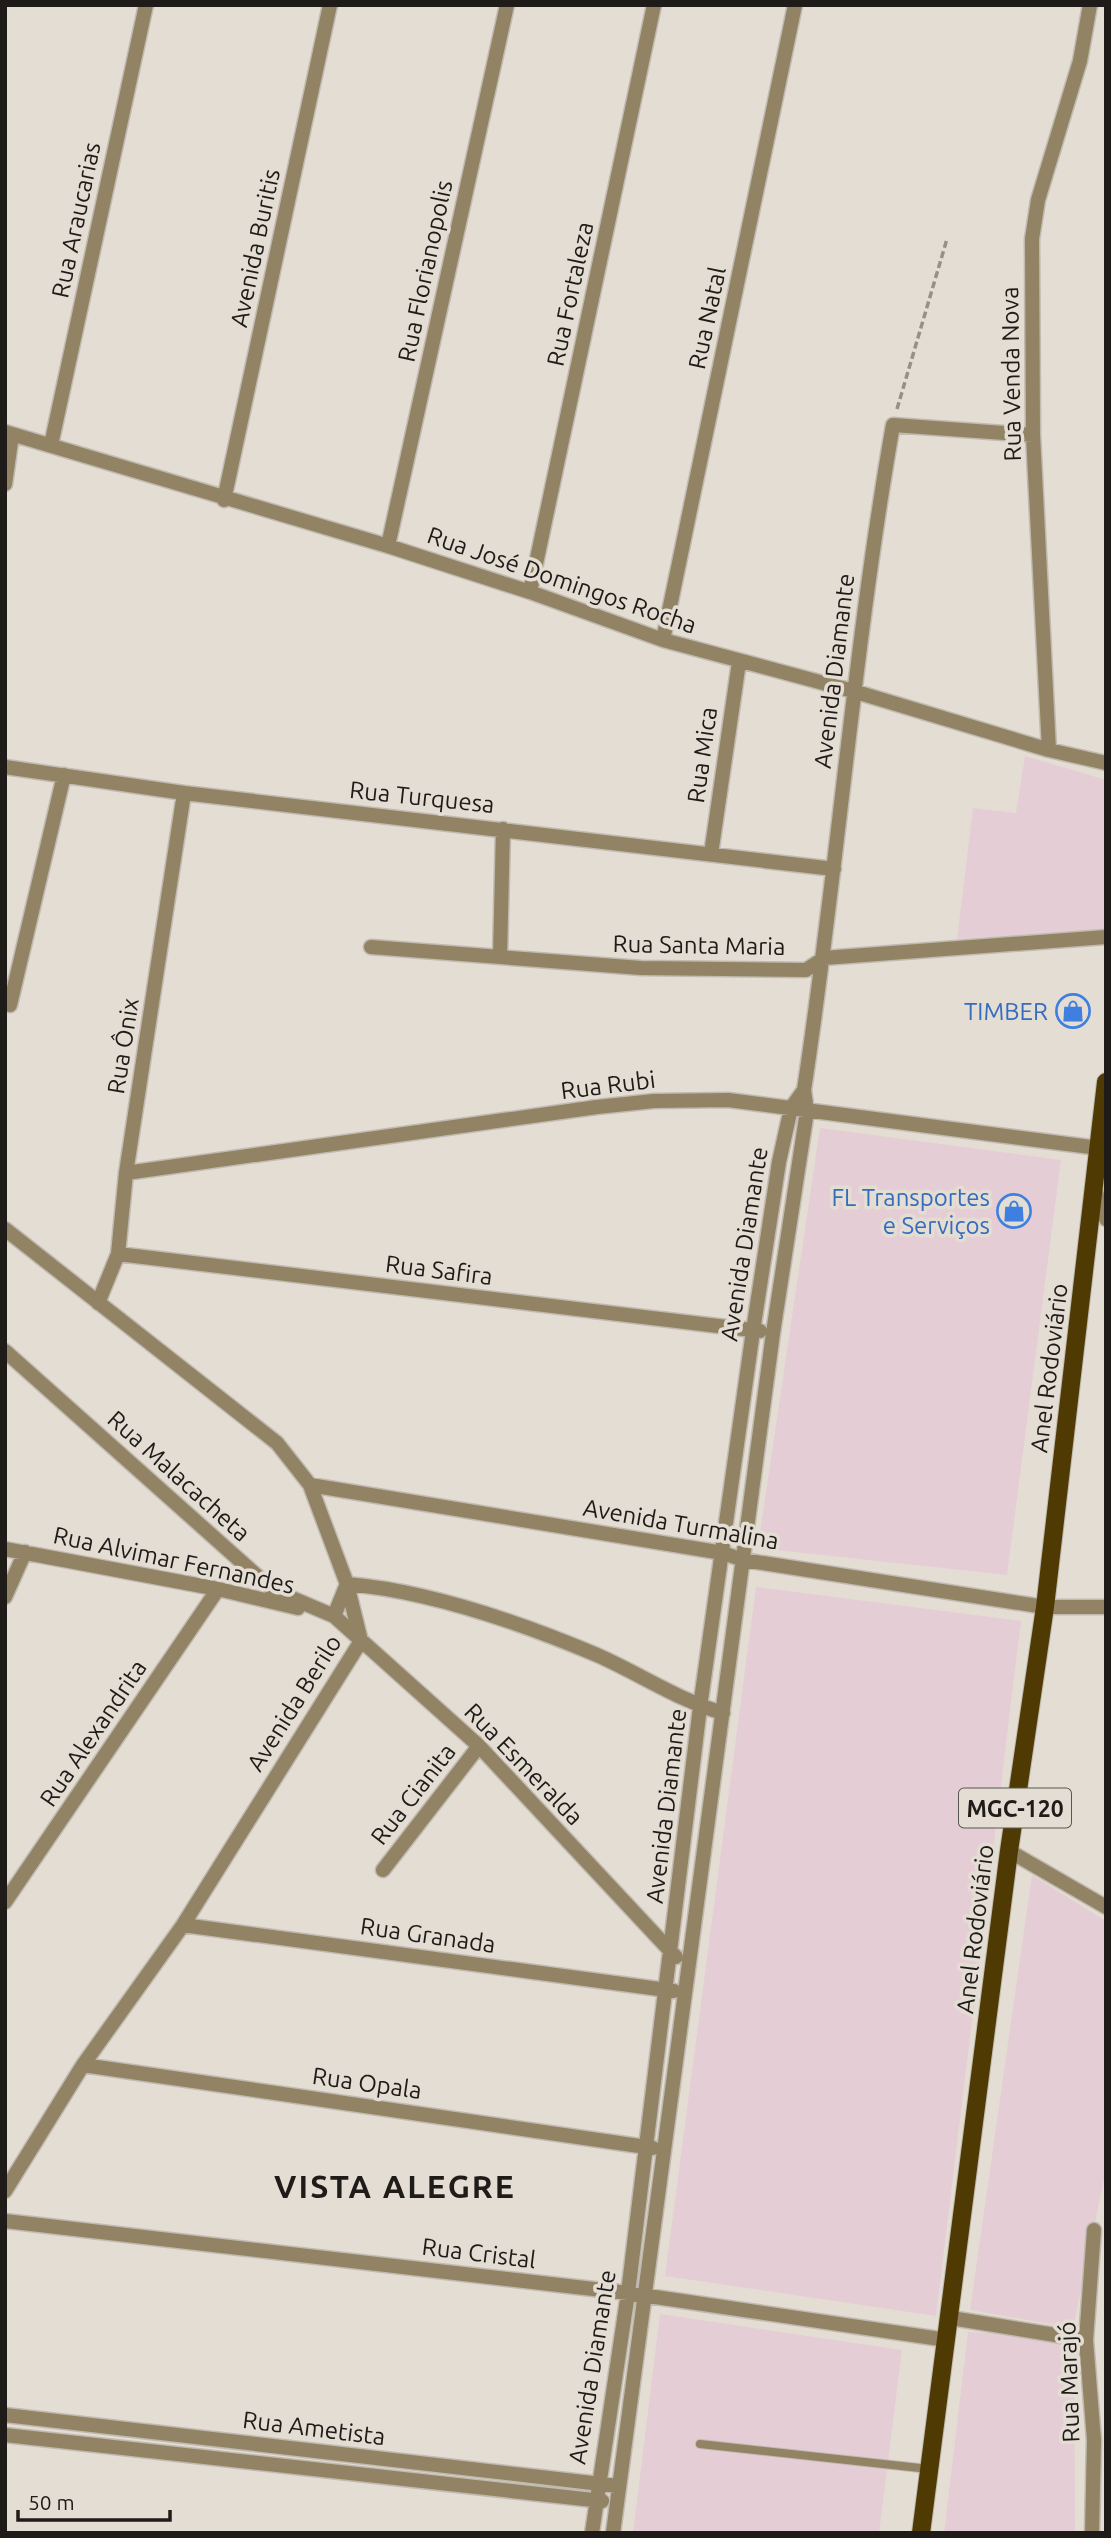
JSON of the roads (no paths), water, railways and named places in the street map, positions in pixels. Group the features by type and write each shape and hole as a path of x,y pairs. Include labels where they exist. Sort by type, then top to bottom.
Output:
{"main road":[{"name":"Anel Rodoviário","path":"921,2533 951,2318 1009,1851 1045,1607 1101,1149 1106,1082"}],"street":[{"name":"Rua Araucarias","path":"51,445 146,5"},
{"name":"Avenida Buritis","path":"224,500 330,5"},
{"name":"Rua Florianopolis","path":"388,546 507,5"},
{"name":"Rua Fortaleza","path":"530,592 654,5"},
{"name":"Rua Natal","path":"663,640 795,5"},
{"name":"Rua Venda Nova","path":"1049,750 1033,435 1032,239 1038,200 1080,61 1090,5"},
{"name":"Avenida Diamante","path":"613,2533 773,1333 807,1111 804,1090 824,958 871,547 893,425 1033,435"},
{"name":"Rua José Domingos Rocha","path":"8,433 224,500 388,546 530,592 663,640 853,691 1049,750 1106,763"},
{"path":"5,484 8,433"},
{"name":"Rua Mica","path":"711,854 738,662"},
{"name":"Rua Turquesa","path":"5,767 184,793 834,869"},
{"path":"8,1005 64,775"},
{"name":"Rua Ônix","path":"98,1303 118,1254 126,1173 184,793"},
{"path":"500,957 503,830"},
{"name":"Rua Santa Maria","path":"371,947 641,968 806,970 824,958 1106,937"},
{"name":"Avenida Diamante","path":"592,2533 628,2293 644,2146 672,1953 701,1707 753,1331 779,1163 791,1108 804,1090"},
{"name":"Rua Rubi","path":"126,1173 654,1101 728,1100 1101,1149"},
{"path":"1095,1190 1106,1219"},
{"name":"Avenida Berilo","path":"5,1229 277,1443 310,1485 347,1584 361,1641 183,1925 83,2065 5,2191"},
{"name":"Rua Safira","path":"118,1254 773,1333"},
{"name":"Rua Malacacheta","path":"5,1351 273,1590 334,1616"},
{"name":"Avenida Turmalina","path":"310,1485 723,1553 743,1560 1045,1607 1106,1607"},
{"name":"Rua Alvimar Fernandes","path":"5,1549 218,1589 334,1616"},
{"path":"5,1597 25,1552"},
{"path":"334,1616 347,1584 393,1588 517,1625 598,1656 701,1707 723,1713"},
{"name":"Rua Alexandrita","path":"5,1902 218,1589"},
{"name":"Rua Esmeralda","path":"334,1616 479,1746 672,1953 689,1967"},
{"name":"Rua Cianita","path":"383,1870 479,1746"},
{"path":"1009,1851 1106,1907"},
{"name":"Rua Granada","path":"183,1925 685,1992"},
{"name":"Rua Opala","path":"83,2065 662,2150"},
{"name":"Rua Cristal","path":"5,2221 628,2293 947,2340"},
{"name":"Rua Marajó","path":"1092,2533 1100,2439 1086,2340 1094,2230"},
{"path":"951,2318 1086,2340"},
{"name":"Rua Ametista","path":"5,2415 618,2486"},
{"name":"Rua Ametista","path":"5,2435 616,2502"}],"lane":[{"path":"700,2444 929,2469"}],"place":[{"name":"TIMBER","path":"1073,1011"},
{"name":"FL Transportes e Serviços","path":"1014,1211"}],"district":[{"name":"VISTA ALEGRE","path":"395,2186"}]}
